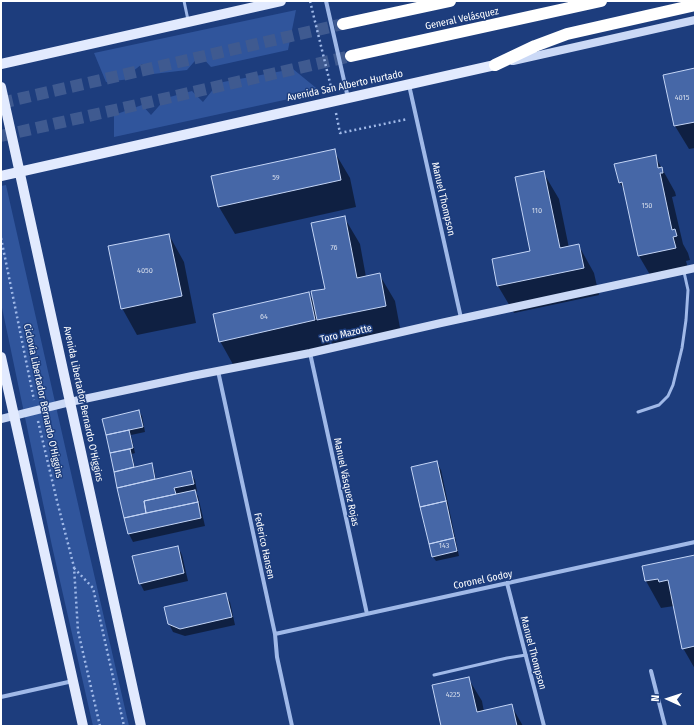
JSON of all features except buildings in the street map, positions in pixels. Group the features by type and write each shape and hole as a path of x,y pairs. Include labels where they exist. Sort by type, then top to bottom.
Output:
{"highway":[{"name":"General Velásquez","path":"343,24 450,1"},
{"name":"General Velásquez","path":"351,56 601,1"},
{"path":"495,65 535,46 567,34 695,5"}],"main road":[{"path":"1,64 281,1"},
{"name":"Avenida San Alberto Hurtado","path":"1,176 495,65"},
{"name":"Avenida Libertador Bernardo O'Higgins","path":"1,87 141,726"},
{"path":"1,357 83,726"}],"street":[{"path":"326,1 348,98"},
{"name":"Avenida San Alberto Hurtado","path":"495,65 695,20"},
{"name":"Manuel Thompson","path":"409,84 461,318"},
{"name":"Toro Mazotte","path":"1,419 70,402 310,353 461,318 695,268"},
{"name":"Manuel Vásquez Rojas","path":"310,353 366,614"},
{"name":"Federico Hansen","path":"218,371 275,634 277,656 292,726"},
{"name":"Coronel Godoy","path":"275,634 695,542"},
{"name":"Manuel Thompson","path":"507,583 544,726"},
{"path":"651,671 665,726"},
{"path":"1,697 73,681"}],"lane":[{"path":"184,1 189,22"},
{"path":"638,412 659,405 668,396 673,385 682,348 686,320 688,290 684,270"},
{"path":"434,675 526,655"}],"path":[{"path":"310,1 334,100 340,133 416,117"},
{"name":"Ciclovía Libertador Bernardo O'Higgins","path":"1,238 36,410 74,567 78,632 100,726"},
{"name":"Ciclovía Libertador Bernardo O'Higgins","path":"74,567 93,588 124,726"}],"shaded area":[{"path":"296,10 288,50 211,67 200,55 187,70 153,74 142,64 127,76 130,79 106,82 94,53"},
{"path":"293,69 321,92 114,137 114,115 142,105 151,115 166,98 192,91 203,102 215,87 223,82"},
{"path":"6,185 129,726 93,726 52,546 1,303 1,186"}],"tunnel":[{"path":"1,103 343,24"},
{"path":"1,136 351,56"}]}
